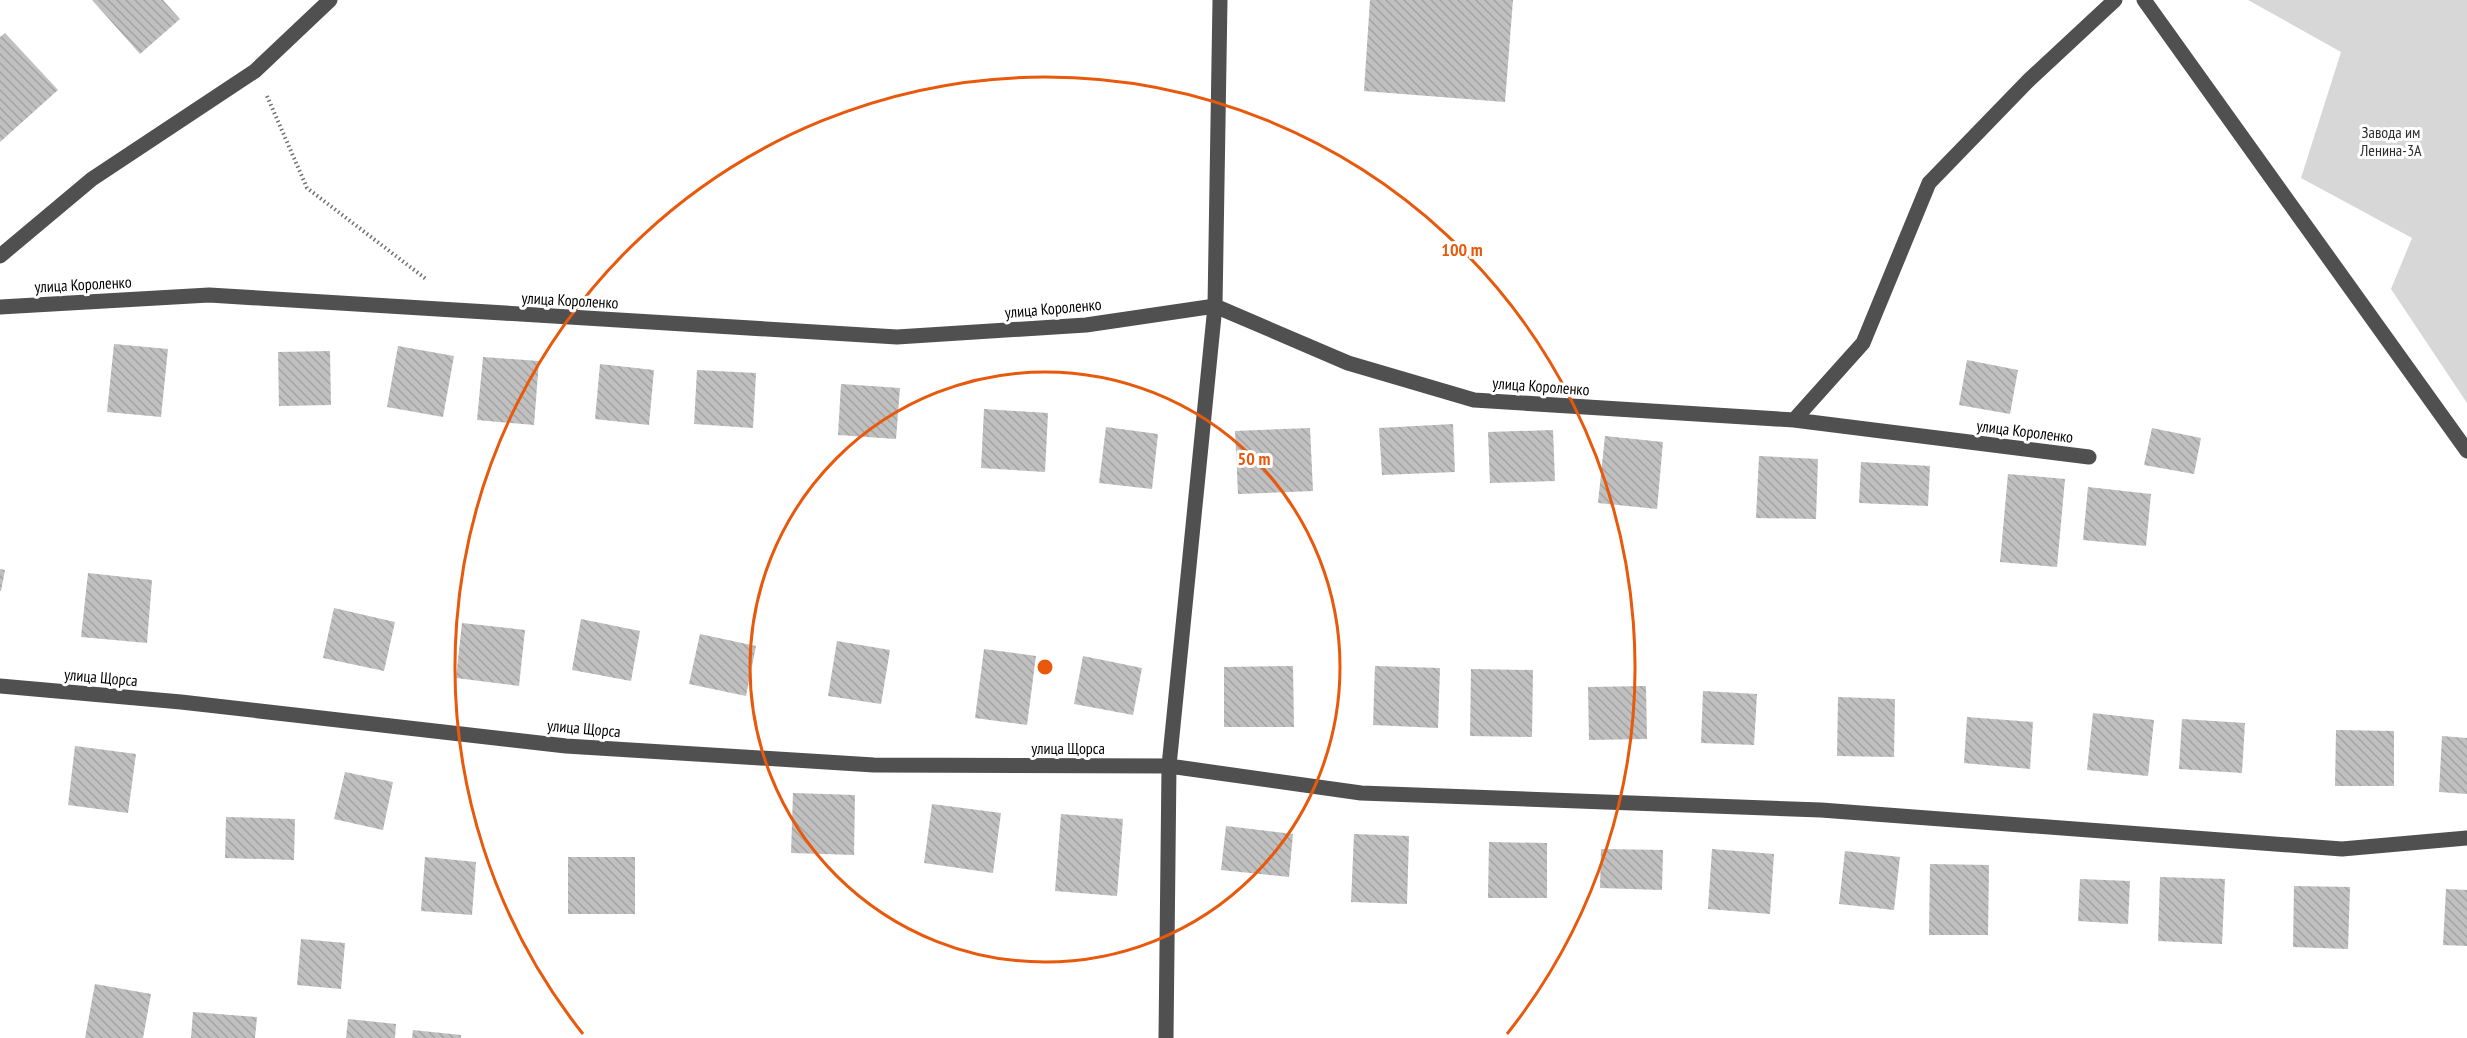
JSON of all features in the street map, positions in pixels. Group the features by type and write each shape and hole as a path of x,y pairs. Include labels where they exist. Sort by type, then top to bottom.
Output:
{"street":[{"path":"0,256 92,179 255,71 330,0"},
{"path":"1166,1038 1169,766 1215,306 1220,0"},
{"path":"1794,420 1863,343 1929,183 2029,80 2115,0"},
{"path":"2144,0 2467,451"},
{"name":"улица Короленко","path":"0,307 209,295 897,337 1086,325 1215,306 1348,363 1474,400 1794,420 2089,457"},
{"name":"улица Щорса","path":"0,686 193,704 566,746 874,765 1169,766 1361,793 1821,810 2342,849 2467,838"}],"path":[{"path":"255,71 307,188 430,283"}],"green space":[{"name":"Завода им Ленина-3А","path":"2248,0 2467,0 2467,403 2391,289 2412,238 2301,178 2341,52"}],"building":[{"path":"92,0 163,0 180,19 140,54"},
{"path":"1370,0 1513,0 1505,102 1364,91"},
{"path":"5,33 58,90 0,142 0,37"},
{"path":"114,344 168,349 161,417 107,412"},
{"path":"398,346 454,356 443,417 387,407"},
{"path":"330,351 331,405 279,406 278,352"},
{"path":"483,357 539,361 534,425 477,420"},
{"path":"1967,360 2018,370 2010,414 1959,405"},
{"path":"600,364 654,370 649,425 595,419"},
{"path":"697,370 756,373 753,428 694,424"},
{"path":"841,384 900,388 896,439 838,435"},
{"path":"984,409 1048,413 1045,472 981,468"},
{"path":"1453,424 1455,472 1382,475 1379,428"},
{"path":"1106,427 1158,434 1152,489 1099,483"},
{"path":"1310,428 1313,491 1238,494 1235,431"},
{"path":"2152,428 2201,438 2194,474 2144,465"},
{"path":"1553,430 1555,481 1490,483 1488,432"},
{"path":"1605,436 1663,442 1657,509 1598,503"},
{"path":"1759,456 1818,459 1816,519 1756,518"},
{"path":"1861,462 1930,466 1928,506 1859,503"},
{"path":"2008,474 2065,479 2057,567 2000,562"},
{"path":"2088,487 2151,494 2146,546 2083,540"},
{"path":"0,569 5,570 1,591 0,591"},
{"path":"88,573 152,580 147,643 81,637"},
{"path":"334,608 395,622 384,671 323,658"},
{"path":"581,619 640,631 631,681 572,670"},
{"path":"462,623 525,630 519,686 456,678"},
{"path":"700,634 756,646 746,696 689,684"},
{"path":"837,641 890,650 881,704 828,696"},
{"path":"984,649 1036,656 1027,725 975,718"},
{"path":"1083,656 1142,668 1133,715 1074,704"},
{"path":"1293,666 1294,727 1224,727 1224,667"},
{"path":"1375,666 1440,668 1438,728 1373,725"},
{"path":"1471,669 1533,670 1532,737 1470,736"},
{"path":"1646,686 1647,739 1589,740 1588,687"},
{"path":"1703,691 1757,694 1754,745 1701,743"},
{"path":"1838,697 1895,699 1894,757 1837,756"},
{"path":"2093,713 2154,720 2148,776 2087,770"},
{"path":"1967,717 2033,722 2030,769 1964,763"},
{"path":"2182,719 2245,723 2242,773 2179,769"},
{"path":"2336,730 2394,731 2394,786 2335,786"},
{"path":"2442,736 2467,738 2467,794 2439,792"},
{"path":"75,746 136,754 128,813 68,805"},
{"path":"345,772 393,782 383,830 334,819"},
{"path":"793,793 855,795 854,855 791,853"},
{"path":"932,804 1001,813 993,873 924,863"},
{"path":"1061,814 1123,819 1117,896 1055,891"},
{"path":"226,817 295,819 294,860 225,858"},
{"path":"1226,826 1293,834 1289,877 1221,870"},
{"path":"1354,834 1409,836 1407,904 1351,902"},
{"path":"1489,842 1547,843 1547,898 1488,898"},
{"path":"1601,849 1663,850 1662,890 1600,888"},
{"path":"1712,849 1774,854 1770,914 1708,909"},
{"path":"1845,851 1900,857 1894,910 1839,904"},
{"path":"425,857 476,862 472,915 421,911"},
{"path":"568,857 635,857 635,914 568,914"},
{"path":"1930,864 1989,865 1988,935 1929,935"},
{"path":"2160,877 2225,879 2222,944 2158,941"},
{"path":"2080,879 2130,881 2128,924 2078,921"},
{"path":"2294,886 2350,887 2348,949 2293,947"},
{"path":"2446,889 2467,890 2467,946 2443,945"},
{"path":"301,939 345,943 341,989 297,985"},
{"path":"95,984 151,994 143,1038 85,1038"},
{"path":"193,1012 257,1017 255,1038 191,1038"},
{"path":"348,1019 396,1024 395,1038 346,1038"},
{"path":"413,1030 461,1035 461,1038 412,1038"}]}
